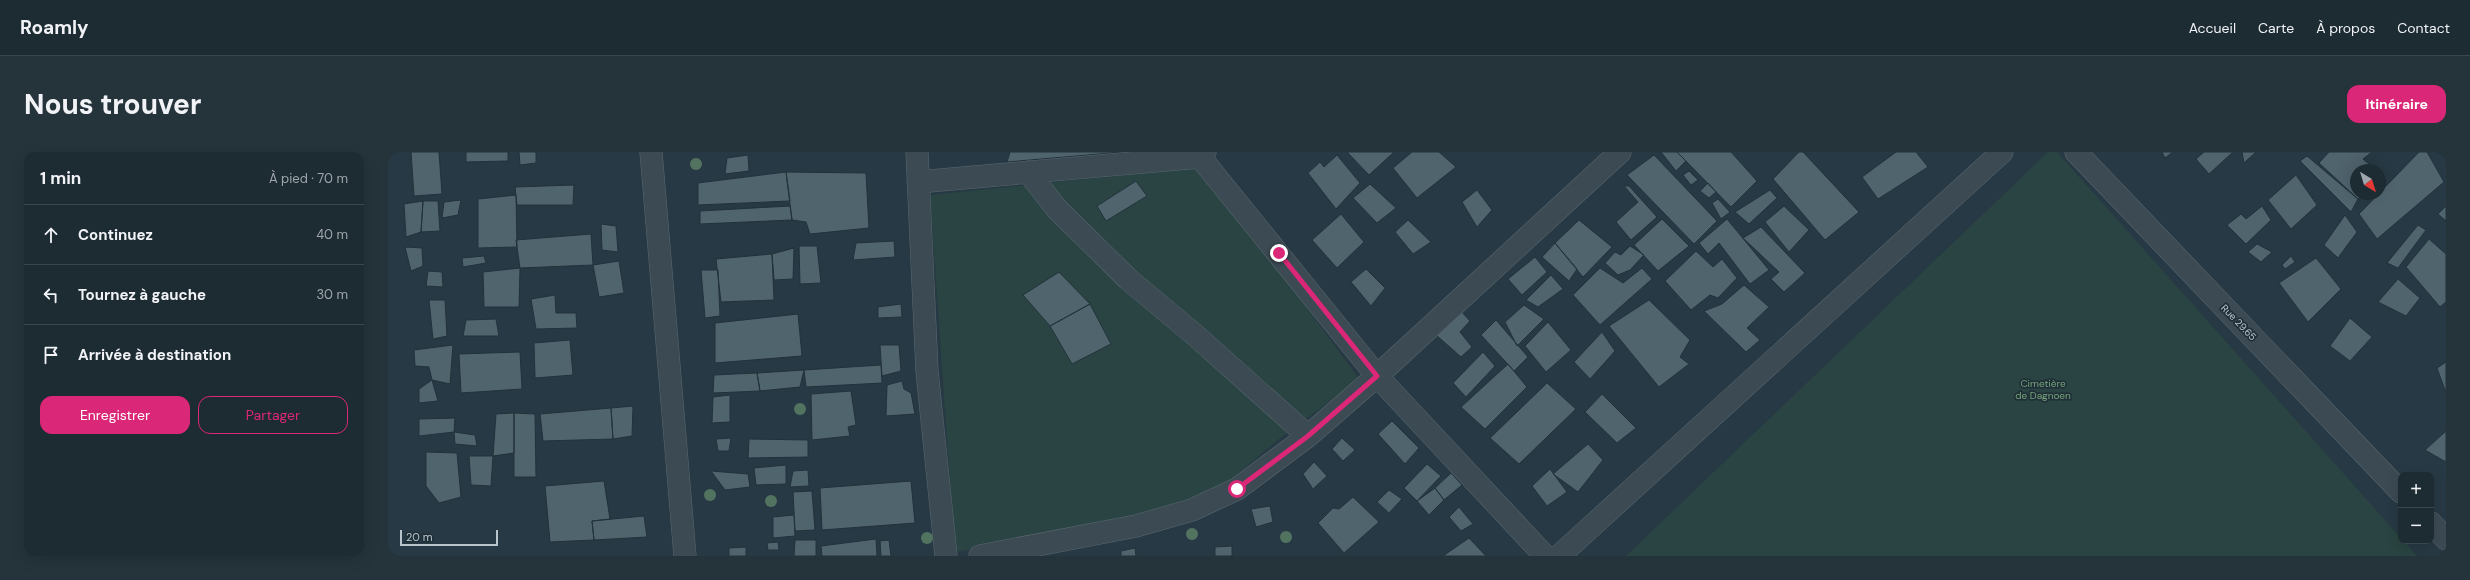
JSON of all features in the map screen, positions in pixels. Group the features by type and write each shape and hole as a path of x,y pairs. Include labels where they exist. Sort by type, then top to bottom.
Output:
{"street":[{"path":"651,152 685,556"},
{"path":"917,152 927,371 946,556"},
{"path":"980,556 1136,526 1192,510 1237,489 1308,436 1377,376 1620,152"},
{"path":"1559,556 2002,152"},
{"name":"Rue 29.65","path":"2076,152 2398,489"},
{"path":"918,182 1203,154 1377,376 1545,556"},
{"path":"1028,172 1057,209 1128,280 1195,335 1308,436"},
{"path":"2434,526 2446,539"}],"green space":[{"name":"Cimetière de Dagnoen","path":"2048,152 2057,152 2398,535 2398,544 2406,544 2417,556 1626,556"},
{"path":"1204,167 1359,379 1279,439 1211,496 1112,527 955,552 930,195"}],"building":[{"path":"411,152 439,152 442,194 414,196"},
{"path":"466,152 508,152 508,161 466,162"},
{"path":"519,152 536,152 536,163 520,165"},
{"path":"1010,152 1122,152 1007,162"},
{"path":"1347,152 1394,152 1369,175"},
{"path":"1412,152 1439,152 1456,167 1417,198 1393,168"},
{"path":"1661,152 1677,152 1686,161 1676,171"},
{"path":"1677,152 1731,152 1757,181 1731,207"},
{"path":"1799,152 1803,152 1859,212 1825,240 1773,179"},
{"path":"1896,152 1916,152 1928,167 1878,199 1862,177"},
{"path":"2162,152 2173,152 2165,158"},
{"path":"2204,152 2233,152 2209,174 2196,159"},
{"path":"2242,152 2256,152 2244,163"},
{"path":"2329,152 2372,152 2363,159 2369,164 2350,164 2350,192 2319,163"},
{"path":"2419,152 2427,152 2444,182 2377,239 2359,214 2373,200 2386,200 2386,186"},
{"path":"748,155 749,171 725,174 727,158"},
{"path":"1337,155 1360,183 1336,209 1308,173 1320,162 1324,167"},
{"path":"1654,155 1717,221 1694,244 1627,175"},
{"path":"2307,156 2350,192 2350,200 2357,200 2351,212 2300,161"},
{"path":"1689,171 1698,180 1691,185 1683,175"},
{"path":"786,172 866,173 869,228 810,234 806,222 792,220"},
{"path":"786,172 790,201 698,205 698,183"},
{"path":"2296,175 2317,205 2291,229 2268,200"},
{"path":"1136,181 1147,196 1106,221 1097,206"},
{"path":"1708,183 1716,192 1709,198 1700,191"},
{"path":"1370,184 1396,208 1377,223 1353,198"},
{"path":"574,185 573,205 517,205 515,187"},
{"path":"1624,186 1629,186 1657,217 1631,240 1616,222 1638,202"},
{"path":"1477,190 1492,210 1477,227 1462,202"},
{"path":"1770,190 1777,198 1749,224 1735,212"},
{"path":"516,195 517,247 478,248 478,199"},
{"path":"1718,199 1730,212 1721,219 1712,203"},
{"path":"461,200 458,215 442,218 444,202"},
{"path":"423,201 438,201 440,231 421,232"},
{"path":"423,201 421,232 406,237 404,204"},
{"path":"790,206 792,220 700,224 700,211"},
{"path":"1784,206 1809,230 1789,252 1765,222"},
{"path":"2262,206 2271,220 2246,244 2227,225 2241,214 2246,219"},
{"path":"2446,206 2446,221 2438,214"},
{"path":"1341,214 1364,242 1337,268 1312,240"},
{"path":"2345,215 2357,232 2338,258 2324,245"},
{"path":"1662,219 1689,246 1658,271 1634,245"},
{"path":"1727,219 1769,270 1750,284 1719,243 1708,254 1699,243"},
{"path":"1408,220 1431,242 1413,254 1395,232"},
{"path":"1579,220 1612,247 1583,277 1555,243"},
{"path":"601,224 616,226 618,252 602,250"},
{"path":"2418,225 2426,230 2398,268 2387,263"},
{"path":"1761,227 1805,273 1784,292 1771,279 1779,272 1743,238"},
{"path":"591,234 593,265 520,268 516,240"},
{"path":"2429,239 2446,254 2446,302 2440,307 2406,267"},
{"path":"894,241 895,257 853,260 856,243"},
{"path":"1555,243 1577,269 1569,281 1542,257"},
{"path":"2257,244 2272,252 2261,262 2248,252"},
{"path":"799,246 817,246 821,283 800,284"},
{"path":"1630,246 1644,255 1630,270 1618,275 1605,263 1615,252 1621,255"},
{"path":"405,247 422,248 423,266 411,271"},
{"path":"794,248 793,279 774,280 772,254"},
{"path":"1696,251 1713,267 1722,259 1737,278 1718,298 1710,295 1691,310 1665,281"},
{"path":"772,254 774,300 721,302 716,259"},
{"path":"484,256 486,263 463,267 462,258"},
{"path":"2291,256 2295,262 2285,269 2282,265"},
{"path":"1535,257 1547,272 1522,295 1508,279"},
{"path":"2316,258 2341,289 2308,322 2279,283"},
{"path":"619,261 624,293 599,297 593,265"},
{"path":"520,268 519,307 484,307 483,272"},
{"path":"1600,268 1623,283 1642,268 1652,279 1600,325 1573,295"},
{"path":"1366,269 1385,288 1371,306 1351,282"},
{"path":"701,270 718,270 720,316 705,318"},
{"path":"428,271 442,272 443,287 426,286"},
{"path":"1059,272 1090,304 1050,326 1023,295"},
{"path":"1551,275 1563,289 1538,307 1526,300"},
{"path":"2398,279 2420,298 2406,316 2378,302"},
{"path":"1744,285 1769,307 1747,328 1760,340 1746,352 1704,311 1722,304"},
{"path":"555,295 556,313 576,313 577,328 536,329 531,299"},
{"path":"429,300 445,300 447,336 433,339"},
{"path":"1649,300 1690,340 1680,357 1689,364 1659,387 1609,326"},
{"path":"901,304 902,317 878,318 878,307"},
{"path":"1090,304 1111,344 1072,364 1050,326"},
{"path":"1524,305 1544,319 1517,346 1505,322"},
{"path":"1461,311 1470,321 1460,332 1472,347 1461,357 1435,334"},
{"path":"798,314 802,356 715,363 715,323"},
{"path":"2350,318 2372,337 2350,361 2330,346"},
{"path":"496,319 499,336 463,336 466,320"},
{"path":"1496,320 1528,357 1514,371 1481,335"},
{"path":"1548,322 1571,350 1546,372 1525,346"},
{"path":"1602,332 1615,351 1590,379 1574,362"},
{"path":"570,340 573,375 535,378 534,343"},
{"path":"453,345 450,384 432,380 429,367 415,366 414,350"},
{"path":"880,345 899,345 901,371 882,376"},
{"path":"520,352 522,389 461,393 459,354"},
{"path":"1483,352 1495,366 1466,397 1453,383"},
{"path":"2446,362 2446,393 2437,368"},
{"path":"1508,364 1527,387 1485,429 1461,407"},
{"path":"881,365 882,383 806,387 804,370"},
{"path":"804,370 800,387 760,391 757,373"},
{"path":"757,373 760,391 713,393 714,375"},
{"path":"432,380 438,401 419,403 419,389"},
{"path":"902,381 904,389 911,393 915,414 886,416 887,385"},
{"path":"1547,383 1576,409 1519,464 1490,438"},
{"path":"851,391 856,425 848,427 850,436 812,440 811,394"},
{"path":"1602,394 1636,428 1617,443 1585,412"},
{"path":"730,395 730,422 712,423 713,397"},
{"path":"633,406 632,436 613,439 611,408"},
{"path":"611,408 613,439 543,441 540,414"},
{"path":"514,413 535,414 536,477 514,477"},
{"path":"514,413 514,453 493,456 496,414"},
{"path":"455,418 454,432 419,436 419,419"},
{"path":"1392,421 1419,448 1405,464 1378,434"},
{"path":"2446,431 2446,462 2425,450"},
{"path":"454,432 475,435 477,446 455,444"},
{"path":"731,438 729,451 718,451 716,439"},
{"path":"1342,438 1355,450 1343,461 1332,449"},
{"path":"749,439 808,440 808,457 748,458"},
{"path":"1588,444 1603,460 1578,492 1553,474"},
{"path":"426,452 457,453 461,497 439,503 426,486"},
{"path":"469,456 493,456 491,486 471,485"},
{"path":"1314,462 1327,476 1313,489 1303,474"},
{"path":"1427,464 1441,476 1417,501 1404,488"},
{"path":"786,465 786,484 756,485 754,468"},
{"path":"1550,469 1567,492 1547,506 1532,486"},
{"path":"808,470 809,486 790,487 793,471"},
{"path":"711,471 748,474 750,487 725,490"},
{"path":"1451,473 1462,485 1444,500 1435,488"},
{"path":"604,481 610,519 592,521 594,540 550,542 545,486"},
{"path":"911,481 915,523 822,530 820,488"},
{"path":"1435,488 1444,500 1429,515 1417,501"},
{"path":"1389,490 1402,499 1389,513 1377,502"},
{"path":"812,491 815,530 795,531 793,492"},
{"path":"1353,497 1379,522 1344,553 1318,523 1333,508 1339,509"},
{"path":"1270,506 1273,522 1256,527 1251,509"},
{"path":"1459,507 1473,524 1461,531 1449,517"},
{"path":"794,515 795,536 773,538 773,517"},
{"path":"644,516 647,537 594,540 592,521"},
{"path":"1469,538 1486,556 1443,556"},
{"path":"876,539 877,556 822,556 821,546"},
{"path":"795,540 816,540 816,556 794,556"},
{"path":"889,540 891,556 881,556 880,541"},
{"path":"778,542 779,550 768,550 767,543"},
{"path":"1232,546 1232,556 1215,556 1215,547"},
{"path":"746,547 746,556 729,556 729,548"},
{"path":"1135,548 1136,556 1121,556 1121,551"}],"route":[{"path":"1237,489 1308,436 1377,376 1279,253"}]}
